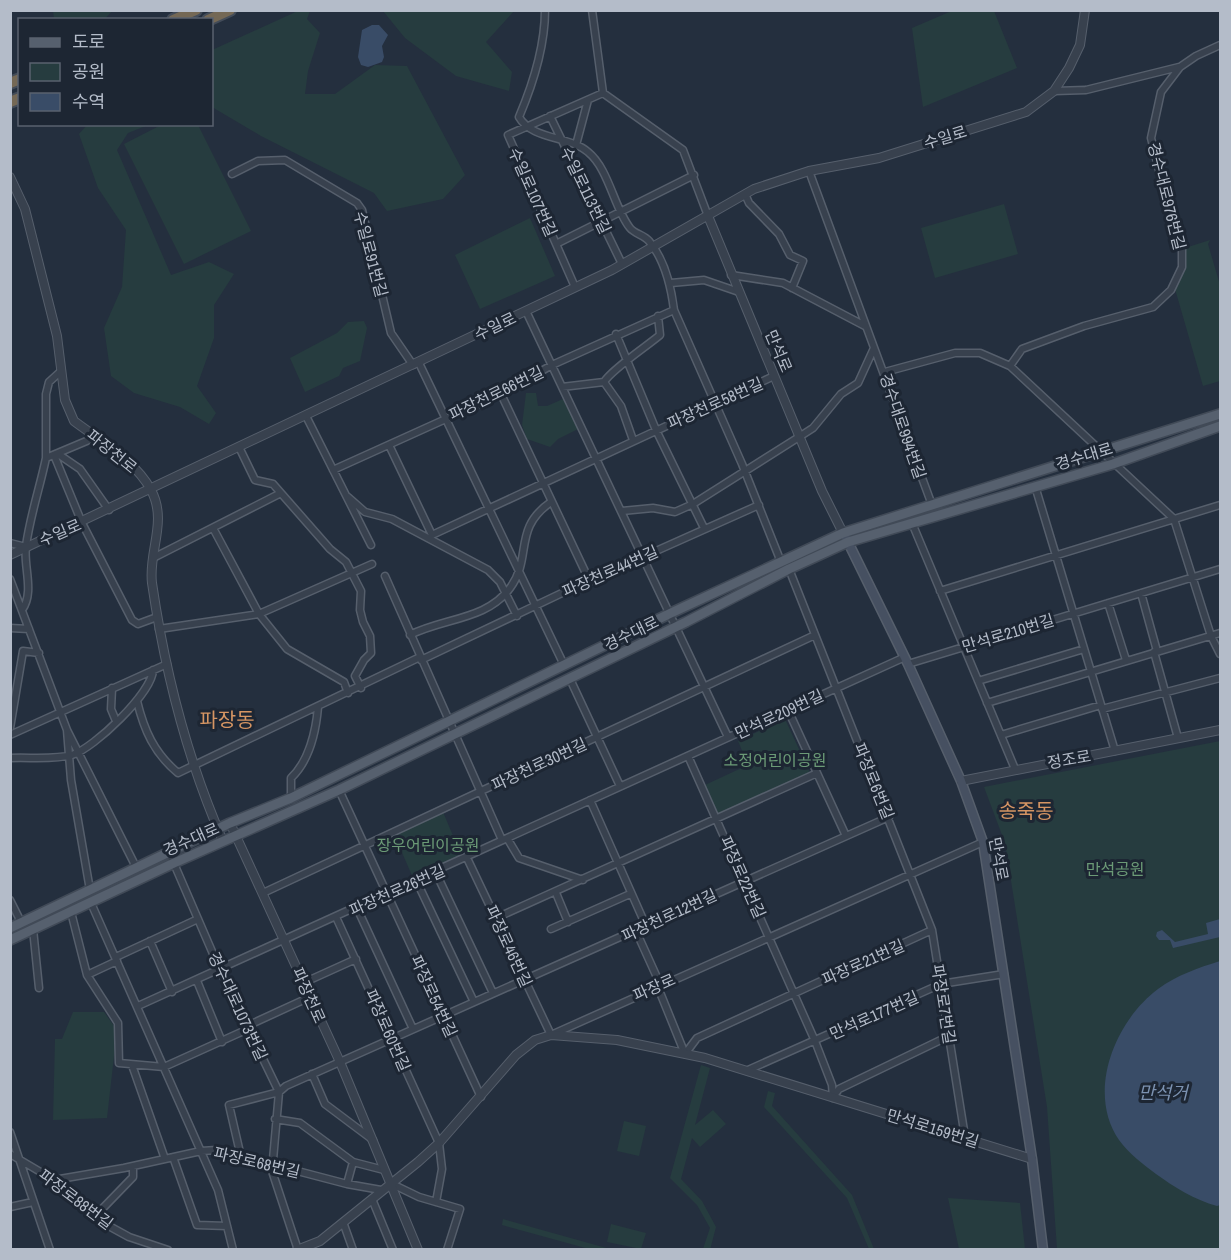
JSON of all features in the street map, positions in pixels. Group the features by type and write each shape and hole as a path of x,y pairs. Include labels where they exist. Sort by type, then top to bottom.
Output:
{"highway":[{"path":"178,18 196,10"},
{"path":"212,18 230,10"}],"main road":[{"name":"경수대로","path":"10,928 217,829 291,798 564,665 674,619 884,520 1221,414"},
{"name":"경수대로","path":"10,940 174,863 339,790 570,679 674,619 788,565 809,549 846,538 887,531 1113,464 1221,426"},
{"path":"1161,446 1161,441 1175,437 1184,427"},
{"path":"884,520 887,531"},
{"name":"만석로","path":"846,538 907,660 961,781 982,842 1032,1159 1043,1250"},
{"path":"788,565 810,552 809,549"}],"street":[{"path":"545,10 544,35 530,89 519,117 528,126 562,142 576,145 592,156 631,230 649,239 654,247"},
{"path":"592,10 603,93 683,150 708,216"},
{"name":"수일로","path":"10,555 82,523 622,264 745,194 809,171 879,158 1026,112 1054,91 1080,45 1085,10"},
{"path":"1054,91 1086,90 1180,68 1196,56 1221,45"},
{"name":"경수대로976번길","path":"1010,366 1022,349 1084,326 1153,307 1171,290 1182,267 1182,245 1167,202 1151,138 1161,92 1180,68"},
{"name":"수일로107번길","path":"575,287 508,135 603,93"},
{"path":"576,145 588,100"},
{"name":"수일로113번길","path":"550,116 622,264"},
{"name":"수일로91번길","path":"232,174 258,161 285,160 357,202 364,219 391,333 416,364 445,418 564,665"},
{"name":"경수대로994번길","path":"809,171 865,326 885,372 932,505"},
{"name":"수일로107번길","path":"556,244 694,175"},
{"name":"파장천로","path":"10,177 25,209 57,336 65,400 74,421 138,471 151,489 158,507 155,557 151,579 159,629 173,697 194,765 223,842"},
{"path":"745,194 749,203 770,222 790,255 803,261 792,288"},
{"name":"만석로","path":"708,216 799,437 846,538"},
{"name":"파장로6번길","path":"654,247 670,283 674,310 759,505 788,565 910,874"},
{"path":"731,275 766,279 792,288 865,326"},
{"path":"670,283 704,280 739,292"},
{"name":"파장천로66번길","path":"333,470 501,394 552,365 616,334 674,310"},
{"path":"526,311 728,737"},
{"path":"562,387 604,382 618,366 628,362 660,335 658,316"},
{"name":"파장천로58번길","path":"616,334 656,430 693,504"},
{"name":"경수대로994번길","path":"799,437 813,428 842,394 858,383 874,348"},
{"path":"885,372 955,353 980,353 1010,366 1174,519 1210,636 1221,654"},
{"path":"22,610 25,606 28,583 26,547 46,458 46,394 49,382 60,372"},
{"name":"파장천로58번길","path":"389,445 432,535 774,376"},
{"path":"604,382 621,406 633,440"},
{"path":"501,394 590,582"},
{"path":"306,416 371,545"},
{"path":"46,458 96,437"},
{"path":"622,511 653,508 675,512 693,504 799,437"},
{"path":"239,447 255,480 273,484 279,494 330,549 346,562 361,591 360,610 370,636 371,653 355,676 344,682"},
{"path":"56,455 80,469 109,510"},
{"path":"56,455 82,523 132,620 138,624 157,617"},
{"path":"1035,486 1115,751"},
{"path":"155,557 279,494"},
{"path":"348,497 365,512 392,519 488,570 500,582 517,616"},
{"path":"410,635 447,620 468,617 505,594 519,571 526,533 531,522 537,512 551,502"},
{"path":"693,504 704,528"},
{"name":"파장천로44번길","path":"194,765 421,658 759,505"},
{"path":"940,591 1221,506"},
{"path":"912,523 1015,769"},
{"path":"213,528 259,614 287,649 344,682 348,693"},
{"path":"10,543 26,547"},
{"path":"159,629 259,614 372,564"},
{"name":"만석로210번길","path":"907,660 964,646 1221,569"},
{"path":"385,576 480,791 505,839 519,858 584,880"},
{"path":"10,579 67,730 136,867"},
{"path":"1141,593 1178,738"},
{"path":"1108,603 1126,660"},
{"path":"10,628 29,629"},
{"path":"987,703 1221,633"},
{"name":"파장천로30번길","path":"263,893 815,635"},
{"path":"978,681 1084,649"},
{"path":"10,728 22,651 39,653"},
{"name":"만석로209번길","path":"621,786 837,687 907,660"},
{"path":"10,735 167,664"},
{"path":"10,758 68,755 79,751 106,732 137,701 153,681 153,670"},
{"path":"355,676 361,688"},
{"path":"1001,735 1221,678"},
{"path":"570,679 621,786"},
{"path":"112,688 111,709 116,721"},
{"path":"137,701 144,728 165,762 178,772 194,765"},
{"path":"291,798 291,778 300,770 316,726 318,707"},
{"path":"788,710 815,774 846,836"},
{"path":"67,730 68,755 90,890"},
{"name":"정조로","path":"961,781 1221,730"},
{"name":"파장로22번길","path":"688,756 769,936"},
{"name":"파장로22번길","path":"496,918 556,893 815,774"},
{"name":"파장천로26번길","path":"138,1006 417,882 621,786"},
{"name":"파장로54번길","path":"339,790 481,1097"},
{"path":"590,800 646,926"},
{"name":"파장천로12번길","path":"241,1157 229,1105 279,1092 286,1086 312,1074 889,817"},
{"name":"파장천로","path":"230,823 339,1062 418,1250"},
{"name":"파장로","path":"298,1249 320,1240 439,1143 516,1054 535,1040 551,1035 982,842"},
{"name":"경수대로1073번길","path":"169,852 247,1028 279,1092"},
{"name":"파장로46번길","path":"467,858 551,1035"},
{"path":"436,873 493,993"},
{"name":"파장로7번길","path":"910,874 932,930 965,1137"},
{"path":"417,882 474,1002"},
{"path":"556,893 568,922"},
{"path":"551,929 630,894"},
{"path":"10,900 21,922"},
{"path":"91,903 218,1190 232,1250"},
{"path":"357,908 413,1029"},
{"path":"71,912 87,975 118,1023 119,1063 164,1066 222,1042 310,997"},
{"name":"파장로60번길","path":"336,917 439,1143"},
{"path":"87,975 150,941 198,919"},
{"path":"33,929 39,988"},
{"name":"파장로21번길","path":"685,1054 697,1038 932,930"},
{"path":"636,931 685,1054"},
{"path":"769,936 815,1041 832,1085 833,1098"},
{"path":"150,941 172,992"},
{"path":"303,983 356,959"},
{"name":"만석로177번길","path":"748,1070 941,984 1004,974"},
{"path":"197,981 222,1042"},
{"name":"만석로159번길","path":"551,1035 617,1040 748,1070 1032,1159"},
{"path":"833,1098 839,1089 949,1036"},
{"path":"132,1065 165,1159"},
{"path":"312,1074 325,1104 373,1140"},
{"path":"279,1092 272,1166 298,1249"},
{"path":"276,1119 300,1123 353,1162 384,1170"},
{"path":"10,1132 50,1250"},
{"path":"436,1202 442,1168 439,1143"},
{"name":"파장로68번길","path":"54,1180 201,1151 217,1150 272,1166 381,1190"},
{"name":"파장로88번길","path":"10,1154 54,1180 98,1220 129,1237 168,1250"},
{"path":"173,1157 197,1225 227,1226"},
{"path":"347,1184 353,1162"},
{"path":"98,1220 103,1208 133,1177 133,1166"},
{"path":"389,1182 436,1202 460,1209 447,1250"},
{"path":"372,1199 393,1250"},
{"path":"10,1207 33,1202"},
{"path":"343,1222 353,1250"}],"green space":[{"path":"53,10 112,11 106,18 54,18"},
{"path":"300,10 310,11 307,19 320,33 308,71 305,94 335,94 375,65 407,66 465,175 443,199 387,211 374,193 261,136 213,108 213,50"},
{"path":"954,10 994,11 1017,68 923,107 912,28"},
{"path":"383,11 514,11 486,42 512,72 509,91 456,76 405,38"},
{"path":"86,126 146,126 128,133 117,150 171,275 209,262 234,274 214,305 214,338 197,386 216,413 209,424 180,407 134,393 111,376 104,328 122,287 126,230 98,188 79,134"},
{"path":"159,126 198,126 251,231 184,264 124,144"},
{"path":"1004,204 1018,254 935,278 921,228"},
{"path":"530,218 555,276 480,309 455,255"},
{"path":"1210,240 1208,244 1220,285 1220,381 1203,386 1175,289 1186,269 1185,248"},
{"path":"364,321 367,328 360,361 343,368 339,376 305,392 290,358 337,333 348,322"},
{"path":"526,393 536,393 538,406 547,406 563,399 578,429 558,439 550,447 527,439 522,425"},
{"name":"소정어린이공원","path":"785,719 810,773 718,815 705,785 748,765 738,741"},
{"name":"만석공원","path":"1220,741 1220,1249 1057,1249 1047,1107 1005,843 984,787"},
{"name":"장우어린이공원","path":"443,812 462,857 413,878 394,834"},
{"path":"73,1012 104,1012 117,1030 107,1118 53,1120 55,1039 62,1039"},
{"path":"701,1065 710,1068 695,1125 713,1110 726,1124 700,1147 692,1138 681,1179 702,1201 716,1227 710,1250 703,1249 710,1228 697,1205 670,1178"},
{"path":"768,1091 775,1093 772,1106 852,1195 874,1249 869,1249 847,1198 764,1107"},
{"path":"624,1121 646,1126 639,1156 617,1151"},
{"path":"948,1198 1020,1203 1025,1249 959,1249"},
{"path":"503,1219 610,1249 589,1249 502,1225"},
{"path":"611,1224 646,1233 641,1249 607,1242"}],"water":[{"path":"372,25 379,25 388,35 382,46 384,57 382,62 368,67 361,65 358,57 362,30"},
{"path":"1220,919 1220,937 1173,948 1170,940 1159,940 1156,936 1157,932 1162,930 1175,942 1208,934 1206,923"},
{"name":"만석거","path":"1220,961 1220,1205 1217,1206 1177,1188 1132,1154 1119,1140 1109,1121 1105,1101 1110,1058 1129,1019 1158,989 1196,969"}],"district":[{"name":"파장동","path":"227,719"},
{"name":"송죽동","path":"1026,810"}]}
